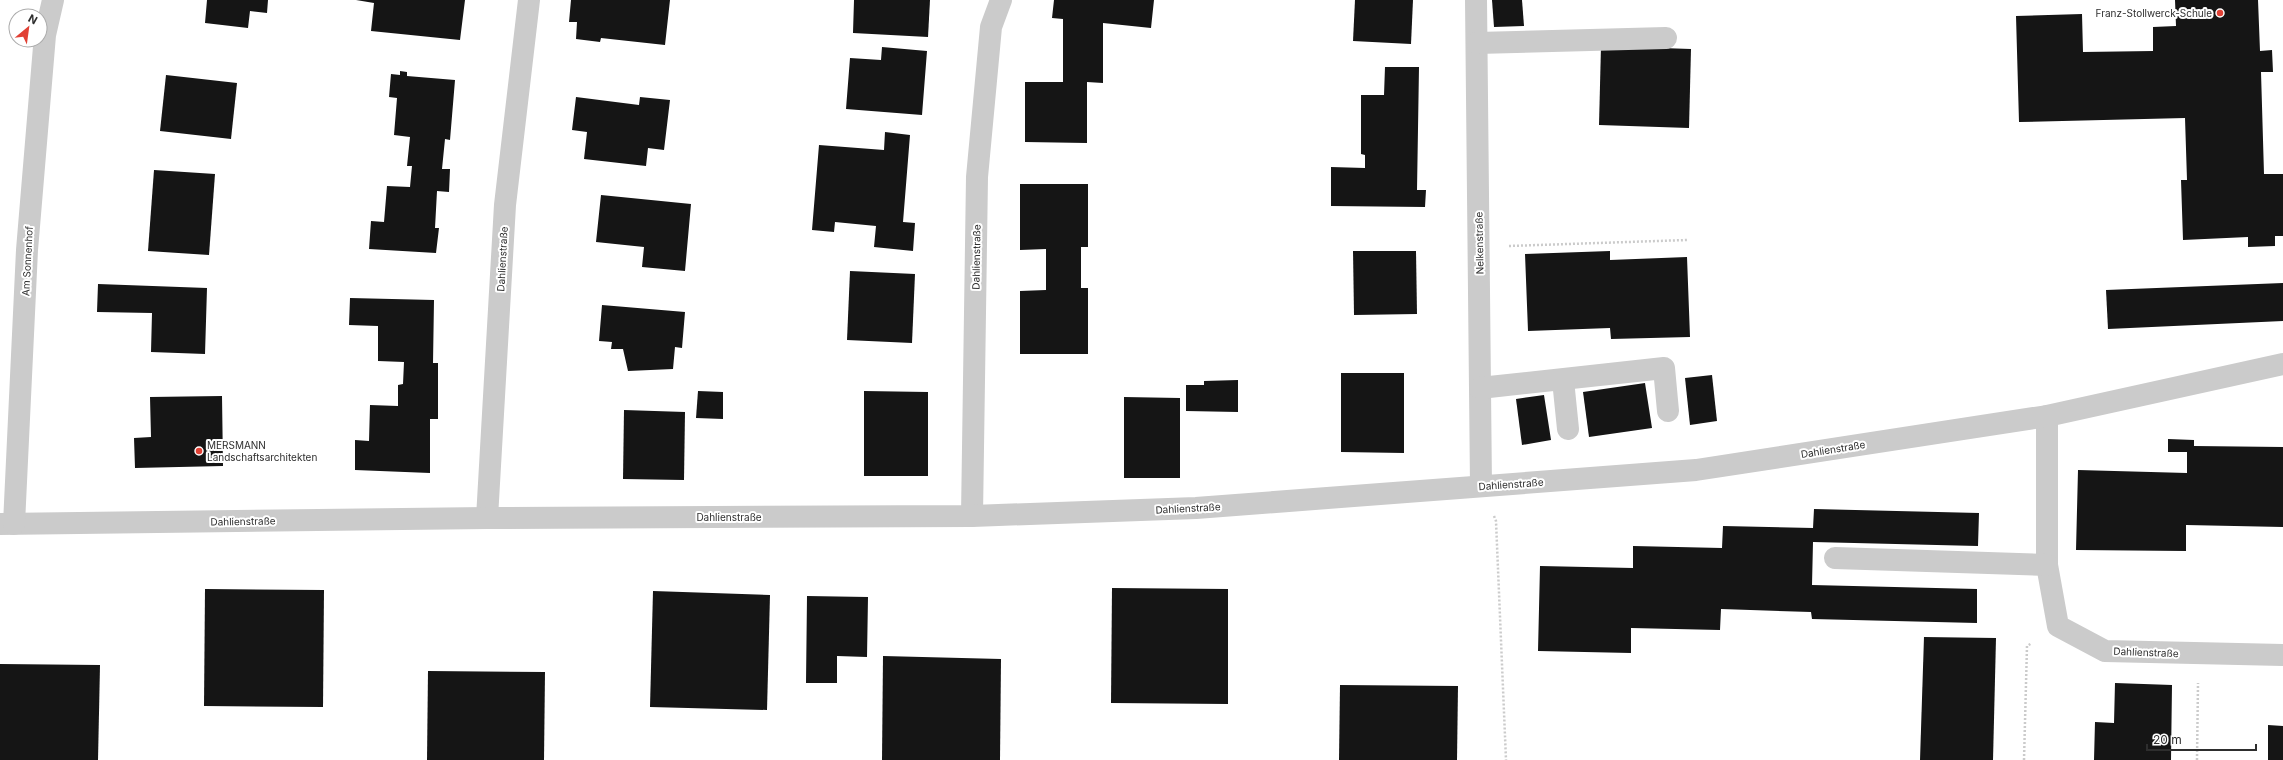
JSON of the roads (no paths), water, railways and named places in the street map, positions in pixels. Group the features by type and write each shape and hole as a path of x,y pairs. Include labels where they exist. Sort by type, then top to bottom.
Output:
{"street":[{"name":"Am Sonnenhof","path":"7,524 27,250 45,34 53,0"},
{"name":"Dahlienstraße","path":"487,518 505,205 529,0"},
{"name":"Dahlienstraße","path":"972,516 977,177 992,27 1001,0"},
{"name":"Nelkenstraße","path":"1476,0 1481,486"},
{"path":"1477,43 1666,38"},
{"name":"Dahlienstraße","path":"7,524 487,518 972,516 1196,508 1696,470 2047,416 2283,364"},
{"path":"1480,388 1664,368 1668,411"},
{"path":"1564,380 1568,428"},
{"path":"1835,558 2047,566 2047,416"},
{"name":"Dahlienstraße","path":"2047,566 2058,626 2105,651 2283,655"}],"place":[{"name":"Franz-Stollwerck-Schule","path":"2220,13"},
{"name":"MERSMANN Landschaftsarchitekten","path":"199,451"}]}
